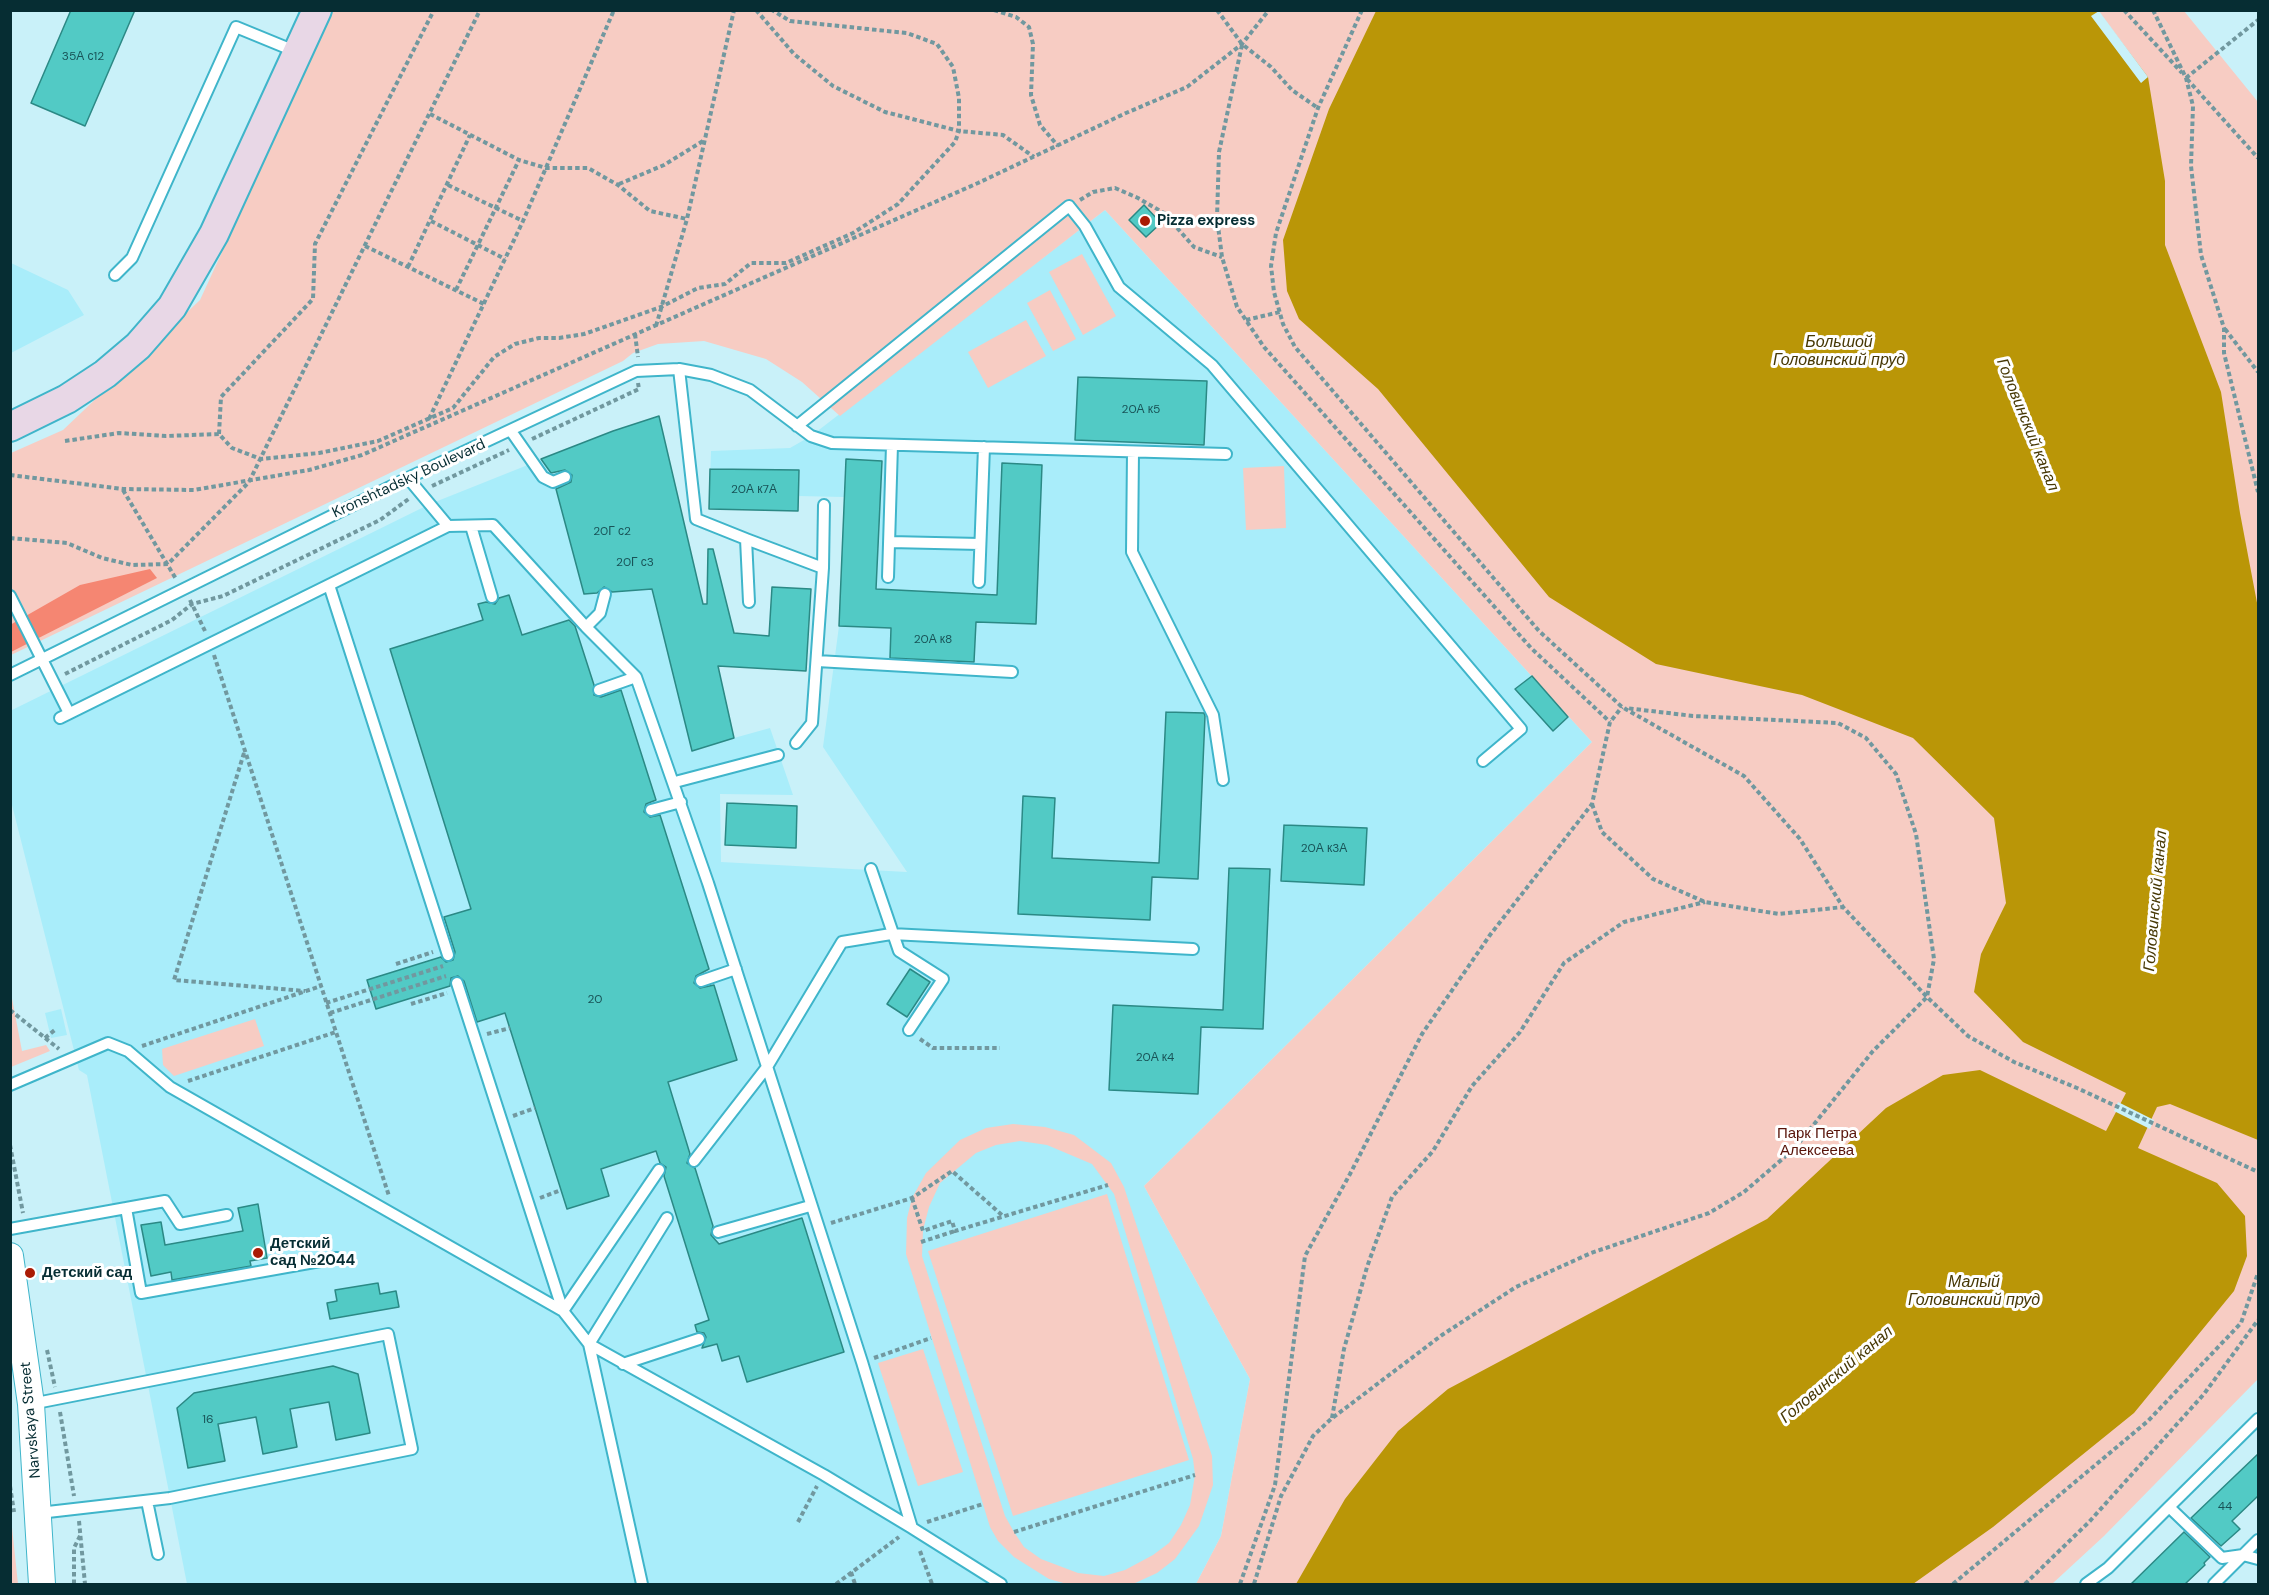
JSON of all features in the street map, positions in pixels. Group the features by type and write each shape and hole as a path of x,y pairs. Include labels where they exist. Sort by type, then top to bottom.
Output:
{"main road":[{"path":"10,427 67,399 105,374 138,346 172,307 214,234 317,10"}],"street":[{"name":"Narvskaya Street","path":"10,1256 32,1404 42,1584"}],"lane":[{"path":"115,275 132,258 236,27 298,52"},
{"path":"797,426 1069,206 1085,226 1119,287 1212,365 1521,729 1483,761"},
{"path":"679,369 696,519 824,568"},
{"name":"Kronshtadsky Boulevard","path":"10,675 408,478 636,371 679,369 711,375 750,390 771,403 797,426 811,435 832,443 1226,454"},
{"path":"511,431 550,486 565,477"},
{"path":"888,577 892,445"},
{"path":"979,582 984,447"},
{"path":"1133,452 1132,552 1213,715 1223,780"},
{"path":"408,478 448,526"},
{"path":"796,743 812,723 824,568 824,505"},
{"path":"10,597 40,660 53,680 64,716 448,526 493,525 586,627 636,677 675,782 862,1362 912,1528"},
{"path":"471,526 492,597"},
{"path":"746,539 749,602"},
{"path":"890,542 980,544"},
{"path":"329,585 447,952"},
{"path":"586,627 600,613 605,594"},
{"path":"817,661 1012,672"},
{"path":"599,690 636,677"},
{"path":"675,782 778,755"},
{"path":"651,810 681,802"},
{"path":"871,869 891,934 900,951 943,979 909,1030"},
{"path":"694,1161 767,1067 842,942 891,934 1193,949"},
{"path":"701,981 735,969"},
{"path":"458,986 563,1311 589,1344 824,1475 1001,1584"},
{"path":"10,1085 108,1043 128,1051 170,1088 563,1311"},
{"path":"563,1311 659,1170"},
{"path":"10,1229 165,1201 180,1224 227,1215"},
{"path":"718,1232 810,1206"},
{"path":"126,1208 141,1293 338,1258"},
{"path":"642,1584 589,1344 667,1218"},
{"path":"32,1404 388,1334 412,1449 147,1501 39,1514"},
{"path":"622,1364 699,1339"},
{"path":"2086,1584 2108,1568 2259,1419"},
{"path":"147,1501 158,1554"},
{"path":"2169,1507 2222,1558 2243,1555 2259,1559"},
{"path":"2214,1584 2259,1540"}],"path":[{"path":"434,10 315,244 313,299 221,397 219,434 232,448 261,459 319,453 378,441 453,408 494,357 515,344 538,338 559,338 584,334 661,307 698,288 725,284 751,262 786,263 853,233 898,204 950,148 959,131 959,98 953,66 937,44 907,33 790,21 772,10"},
{"path":"10,538 67,543 102,558 132,565 168,564 249,482 480,10"},
{"path":"426,428 523,221 614,10"},
{"path":"656,326 687,219 734,10"},
{"path":"756,10 794,54 833,86 885,112 959,131 1003,135 1034,157"},
{"path":"993,10 1016,17 1029,27 1033,44 1031,95 1040,125 1058,146"},
{"path":"10,475 123,489 194,490 249,482 362,455 656,326 1186,87 1242,44 1269,10"},
{"path":"1362,10 1318,108 1276,233 1271,266 1280,312 1295,347 1539,631 1623,707 1744,776 1800,839 1843,907 1927,997 1968,1036 2014,1062 2077,1088 2259,1172"},
{"path":"2124,10 2259,158"},
{"path":"2153,10 2186,78 2193,106 2191,166 2201,255 2224,328 2224,353 2259,492"},
{"path":"1219,12 1242,44 1271,66 1292,90 1318,108"},
{"path":"2186,78 2259,20"},
{"path":"1242,44 1219,152 1217,218 1222,257 1237,307 1264,347 1531,648 1610,722"},
{"path":"430,114 519,160 546,168 588,168 618,185 650,211 687,219"},
{"path":"408,267 470,135"},
{"path":"618,185 664,165 703,141"},
{"path":"456,290 519,160"},
{"path":"448,185 523,221"},
{"path":"1069,206 1093,192 1115,188 1164,213 1194,247 1222,257"},
{"path":"431,221 505,259"},
{"path":"365,246 484,304"},
{"path":"1246,321 1280,312"},
{"path":"2224,328 2259,372"},
{"path":"53,680 172,620 192,604 223,596 380,520 420,491 639,388 635,334"},
{"path":"65,441 119,433 166,436 219,434"},
{"path":"123,489 192,604 211,644 395,1216"},
{"path":"1240,1584 1275,1485 1305,1256 1422,1034 1490,935 1592,804 1610,722 1623,707"},
{"path":"1254,1584 1281,1496 1313,1436 1331,1419 1442,1335 1516,1287 1591,1252 1709,1213 1744,1192 1794,1149 1873,1051 1927,997 1934,959 1916,834 1896,774 1866,738 1838,723 1693,716 1623,707"},
{"path":"244,752 174,980 305,991"},
{"path":"1592,804 1602,832 1653,879 1705,902 1779,914 1843,907"},
{"path":"1331,1419 1344,1349 1367,1267 1392,1197 1433,1151 1472,1086 1520,1032 1564,963 1624,922 1705,902"},
{"path":"396,964 447,952"},
{"path":"326,1003 444,966"},
{"path":"410,976 413,987"},
{"path":"330,1013 447,976"},
{"path":"128,1051 321,986"},
{"path":"411,1004 458,986"},
{"path":"10,1010 69,1058"},
{"path":"474,1038 510,1028"},
{"path":"45,1038 56,1029"},
{"path":"909,1030 933,1048 1000,1048"},
{"path":"170,1088 336,1032"},
{"path":"501,1120 535,1108"},
{"path":"10,1145 25,1226"},
{"path":"817,1228 912,1198 952,1171 1003,1216"},
{"path":"921,1242 1108,1185"},
{"path":"545,1196 561,1190"},
{"path":"912,1198 922,1230 952,1221 955,1230"},
{"path":"1953,1584 2148,1421 2241,1323 2259,1273"},
{"path":"2025,1584 2090,1522 2204,1394 2259,1320"},
{"path":"862,1362 931,1338"},
{"path":"46,1344 58,1399 81,1534 85,1584"},
{"path":"798,1522 824,1475"},
{"path":"1014,1532 1195,1475"},
{"path":"836,1584 912,1528 983,1504"},
{"path":"912,1528 932,1584"},
{"path":"74,1584 74,1548 81,1534"},
{"path":"850,1572 855,1584"}],"shaded area":[{"path":"1105,210 1592,742 1144,1186 1250,1379 1221,1536 1196,1584 187,1584 87,1075 79,1070 11,801 10,711 430,504 613,431 659,416 734,738 770,728 793,795 720,794 721,862 907,872 823,747 839,626 844,497 798,496 798,511 709,509 711,451 790,448 811,436"},
{"path":"11,263 68,290 84,315 11,353"},
{"path":"150,569 157,578 11,652 10,625 80,585"},
{"path":"61,1009 67,1035 51,1038 45,1013"}],"green space":[{"name":"Парк Петра Алексеева","path":"333,11 2184,11 2258,102 2258,1379 2104,1536 2052,1584 1196,1584 1221,1536 1250,1379 1144,1186 1592,742 1105,210 840,416 802,382 766,359 704,341 658,344 633,353 623,361 11,655 11,453 63,430 200,300"},
{"path":"1082,254 1116,316 1083,335 1049,272"},
{"path":"1050,290 1076,339 1053,351 1027,303"},
{"path":"1026,320 1046,356 988,388 968,352"},
{"path":"1284,466 1286,528 1246,530 1243,468"},
{"path":"10,988 22,1051 46,1045 50,1051 11,1067"},
{"path":"255,1019 264,1046 174,1076 163,1065 162,1049"},
{"path":"1013,1124 1045,1127 1074,1135 1111,1163 1124,1187 1212,1456 1213,1485 1199,1526 1175,1559 1157,1573 1133,1584 1067,1584 1049,1579 1014,1557 998,1541 990,1527 906,1254 907,1218 912,1198 926,1173 960,1140 986,1128","holes":["1020,1141 1047,1145 1092,1164 1114,1194 1193,1459 1195,1475 1190,1505 1169,1543 1153,1555 1125,1570 1104,1576 1078,1573 1041,1559 1024,1547 1014,1532 1005,1516 922,1256 923,1230 929,1207 940,1183 976,1153 996,1145"]},
{"path":"1107,1194 1189,1460 1013,1516 928,1251"},
{"path":"923,1349 963,1472 918,1486 878,1363"},
{"path":"11,1518 18,1584 11,1584"}],"water":[{"name":"Большой Головинский пруд","path":"1376,11 2098,11 2148,77 2165,181 2165,245 2221,392 2258,608 2258,1140 2170,1104 2157,1107 2138,1148 2217,1183 2245,1216 2247,1256 2234,1291 2134,1413 1993,1527 1913,1584 1296,1584 1345,1499 1398,1431 1448,1389 1767,1219 1886,1108 1943,1075 1980,1070 2106,1131 2126,1093 2023,1042 1974,992 1981,954 2006,903 1994,818 1913,738 1802,695 1656,664 1549,597 1378,389 1299,319 1287,291 1283,240 1329,109"}],"pier":[{"path":"2099,11 2148,77 2141,83 2091,16"},
{"path":"2118,1102 2154,1120 2150,1129 2114,1111"}],"building":[{"path":"71,10 135,10 85,126 31,103"},
{"name":"Pizza express","path":"1144,205 1161,223 1146,237 1129,220"},
{"path":"1078,377 1207,381 1204,445 1075,440"},
{"path":"659,416 703,604 707,604 708,549 713,549 734,633 769,636 772,587 811,589 806,671 718,666 734,738 692,751 652,589 612,592 604,587 597,593 584,594 556,489 571,482 572,475 565,470 551,473 541,459"},
{"path":"846,459 882,461 876,589 997,595 1002,463 1042,465 1036,624 976,622 974,662 890,658 891,628 839,626"},
{"path":"710,469 799,470 798,511 709,509"},
{"path":"509,595 522,635 569,620 575,626 594,685 594,695 601,697 621,690 656,800 646,804 644,812 650,817 660,815 709,969 696,976 694,983 700,988 714,985 737,1060 668,1082 690,1154 687,1163 695,1168 713,1226 711,1235 719,1244 802,1218 844,1352 747,1382 739,1356 722,1361 717,1344 702,1348 706,1337 704,1333 697,1332 695,1325 709,1320 664,1176 666,1167 660,1163 656,1151 601,1169 609,1196 567,1209 505,1013 477,1022 464,981 458,976 451,978 450,986 376,1009 367,980 441,957 446,962 453,960 455,952 444,917 471,909 390,649 483,620 478,604 486,602 495,604 499,598"},
{"path":"1532,676 1568,717 1553,731 1515,689"},
{"path":"1166,712 1204,713 1205,716 1198,879 1152,877 1150,920 1018,914 1023,796 1055,798 1052,858 1159,863"},
{"path":"727,803 797,806 796,848 725,845"},
{"path":"1284,825 1367,828 1364,885 1281,881"},
{"path":"1229,868 1270,869 1263,1029 1201,1027 1198,1094 1109,1090 1113,1005 1223,1010"},
{"path":"910,969 930,982 907,1017 887,1004"},
{"path":"258,1204 267,1258 250,1261 251,1266 172,1280 171,1272 151,1276 141,1225 161,1222 165,1245 243,1231 238,1208"},
{"path":"378,1283 380,1294 396,1291 399,1307 330,1319 327,1303 337,1301 335,1290"},
{"path":"333,1366 358,1374 370,1433 336,1440 329,1402 290,1409 297,1447 263,1454 256,1417 218,1424 225,1461 188,1468 177,1408 194,1393"},
{"path":"2259,1453 2259,1495 2232,1521 2240,1529 2221,1546 2191,1518"},
{"path":"2184,1532 2210,1557 2204,1563 2205,1565 2185,1584 2131,1584"}],"place":[{"name":"Pizza express","path":"1145,221"},
{"name":"Детский сад №2044","path":"258,1253"},
{"name":"Детский сад","path":"30,1273"}],"water label":[{"name":"Головинский канал","path":"2027,425"},
{"name":"Головинский канал","path":"2156,901"},
{"name":"Малый Головинский пруд","path":"1974,1292"},
{"name":"Головинский канал","path":"1837,1375"}]}
